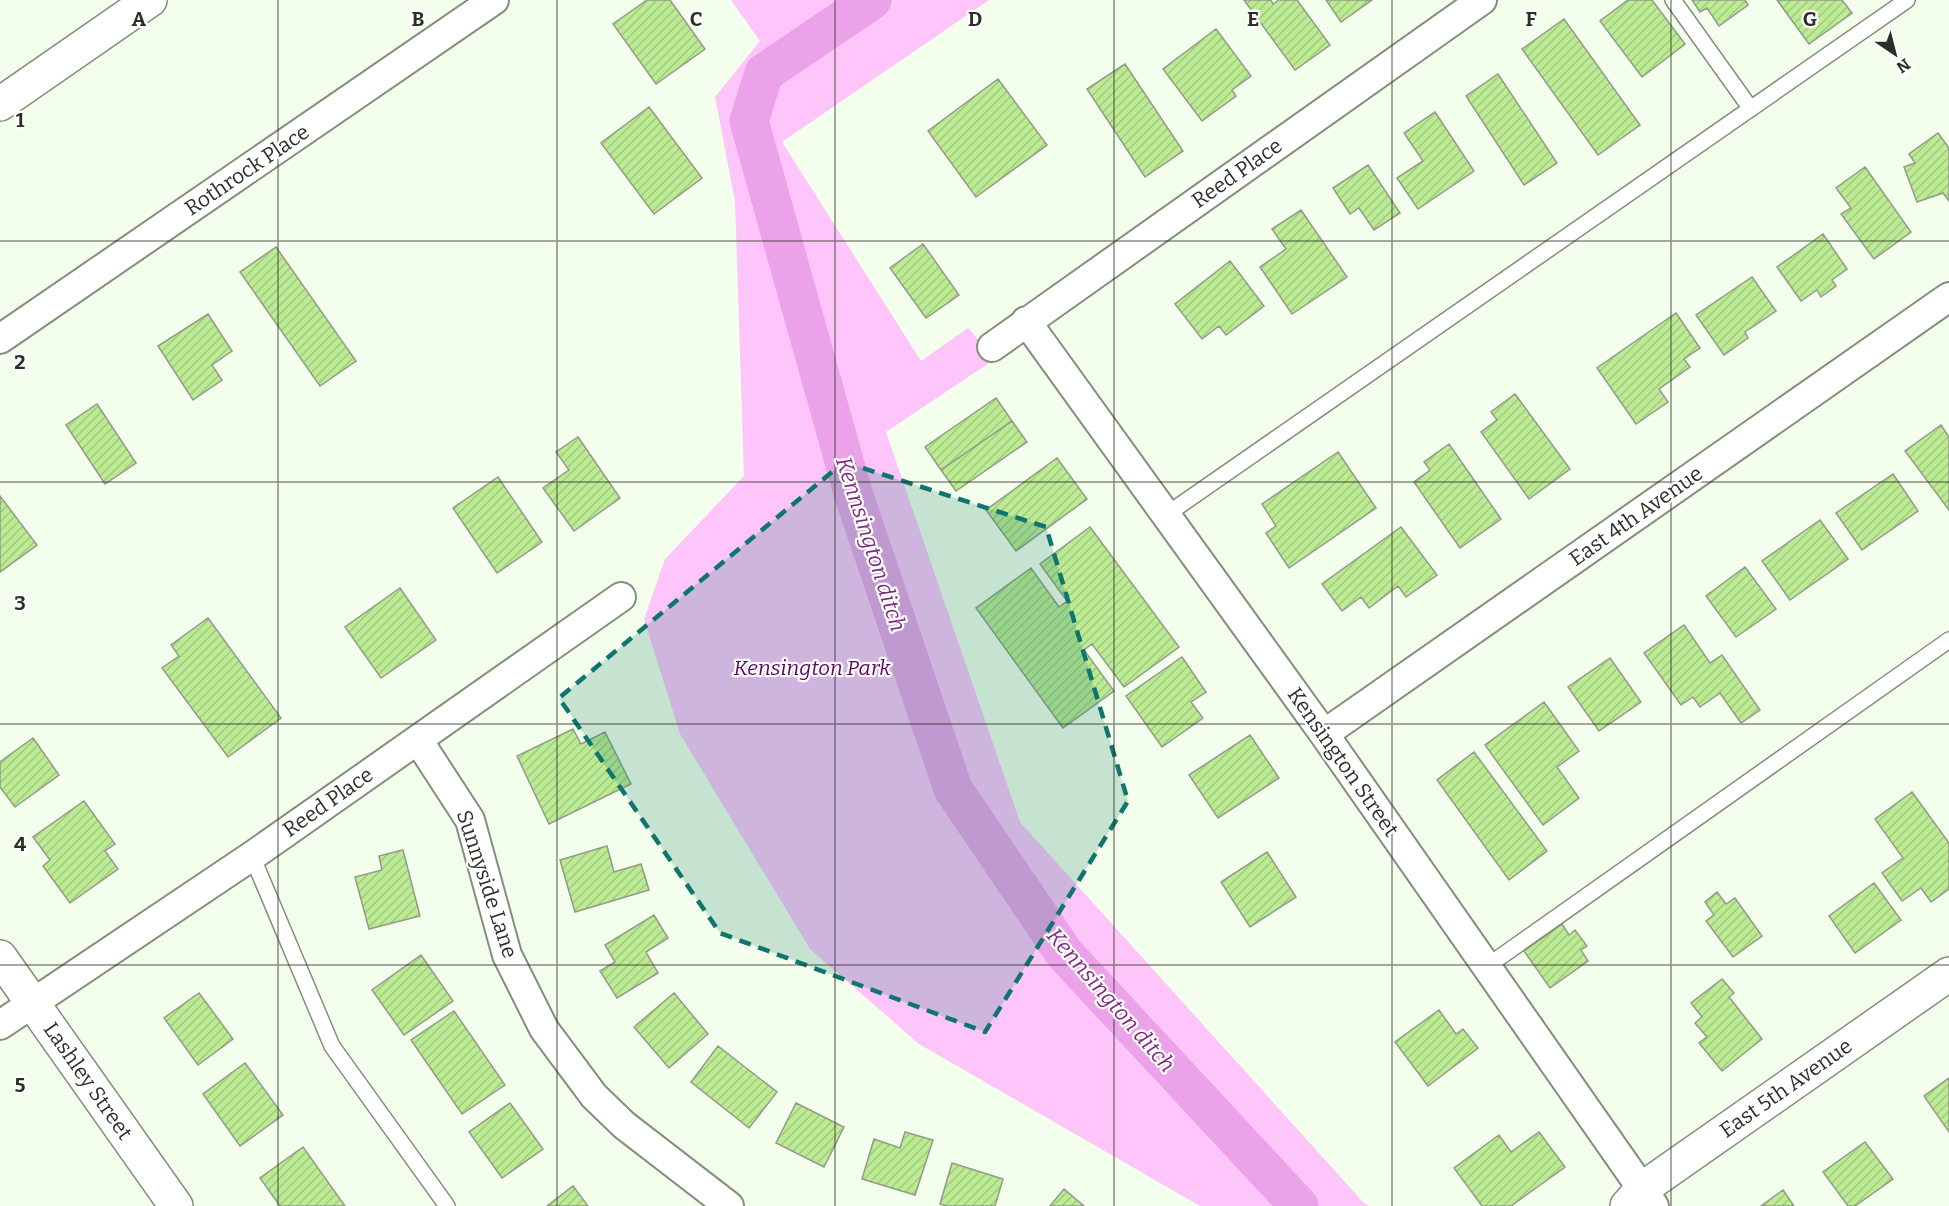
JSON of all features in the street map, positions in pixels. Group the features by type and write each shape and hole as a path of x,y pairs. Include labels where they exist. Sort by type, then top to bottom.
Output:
{"main road":[{"path":"0,104 150,0"},
{"name":"Lashley Street","path":"0,957 176,1206"},
{"name":"East 5th Avenue","path":"1641,1200 1949,974"}],"street":[{"name":"Rothrock Place","path":"0,339 494,0"},
{"name":"Reed Place","path":"992,347 1482,0"},
{"name":"East 4th Avenue","path":"1324,734 1949,297"},
{"name":"Kensington Street","path":"1026,321 1324,734 1486,967 1641,1200"},
{"name":"Reed Place","path":"33,1004 252,856 621,597"},
{"name":"Sunnyside Lane","path":"418,740 470,820 507,955 544,1029 594,1096 624,1125 729,1206"},
{"path":"0,1025 33,1004"}],"lane":[{"path":"1673,0 1751,109"},
{"path":"1166,515 1907,0"},
{"path":"1486,967 1949,640"},
{"path":"252,856 332,1046 447,1206"}],"highlighted area":[{"path":"844,462 1046,527 1128,801 985,1032 720,933 559,698"}],"green space":[{"name":"Kensington Park","path":"731,0 989,0 782,142 921,361 968,328 995,359 886,432 1020,822 1369,1206 1200,1206 919,1044 810,949 680,734 644,619 665,559 744,476 735,201 715,97 760,41"}],"building":[{"path":"647,0 670,0 705,49 656,84 613,24"},
{"path":"1244,0 1271,0 1273,4 1279,0 1297,0 1330,45 1295,70"},
{"path":"1326,0 1372,0 1341,22"},
{"path":"1628,0 1652,0 1685,44 1642,77 1600,21"},
{"path":"1692,0 1745,0 1748,5 1719,26 1707,8 1700,12"},
{"path":"1777,0 1842,0 1852,13 1809,44"},
{"path":"1564,19 1640,125 1598,155 1522,49"},
{"path":"1216,29 1251,76 1232,90 1236,96 1202,121 1163,69"},
{"path":"1125,64 1183,151 1145,177 1087,89"},
{"path":"1498,74 1557,163 1524,185 1466,96"},
{"path":"998,79 1047,145 976,197 928,131"},
{"path":"649,107 702,178 654,214 601,143"},
{"path":"1435,112 1474,171 1418,209 1397,178 1423,161 1404,133"},
{"path":"1938,133 1949,148 1949,201 1943,193 1917,202 1904,167 1915,163 1909,154"},
{"path":"1368,165 1400,213 1374,230 1359,208 1350,214 1333,188"},
{"path":"1865,167 1911,232 1874,259 1841,214 1851,208 1836,188"},
{"path":"1301,210 1347,277 1292,314 1260,267 1286,249 1272,229"},
{"path":"1823,234 1847,269 1832,280 1836,286 1821,297 1817,290 1801,301 1777,267"},
{"path":"923,244 959,295 926,318 890,268"},
{"path":"276,247 356,361 320,386 240,272"},
{"path":"1230,261 1264,306 1226,335 1219,326 1202,339 1175,304"},
{"path":"1752,277 1776,311 1745,332 1748,338 1724,355 1696,315"},
{"path":"1676,313 1700,348 1684,359 1690,367 1659,389 1668,402 1636,424 1597,368"},
{"path":"208,314 232,351 212,365 222,380 193,400 158,346"},
{"path":"1515,394 1570,469 1529,499 1481,432 1497,420 1491,412"},
{"path":"996,398 1012,421 941,470 925,447"},
{"path":"97,404 136,463 105,484 66,425"},
{"path":"1012,421 1027,442 956,491 941,470"},
{"path":"1941,425 1949,437 1949,510 1905,451"},
{"path":"578,437 620,498 574,531 543,488 569,470 556,452"},
{"path":"1449,444 1501,519 1460,548 1414,482 1430,470 1424,462"},
{"path":"1338,452 1376,508 1289,568 1266,533 1276,526 1262,504"},
{"path":"1057,458 1087,499 1016,551 986,510"},
{"path":"1893,474 1918,511 1862,550 1836,513"},
{"path":"498,477 542,542 497,573 453,508"},
{"path":"0,496 37,545 0,572"},
{"path":"1820,520 1848,559 1790,600 1762,561"},
{"path":"1090,527 1179,647 1124,687 1092,644 1084,650 1114,691 1063,728 976,608 1031,568 1059,607 1067,601 1040,564"},
{"path":"1401,527 1437,575 1406,597 1398,586 1369,608 1361,597 1342,611 1322,584"},
{"path":"1745,567 1776,609 1736,637 1706,596"},
{"path":"400,588 436,640 381,678 345,627"},
{"path":"208,618 281,718 228,757 162,668 179,656 171,645"},
{"path":"1684,625 1710,663 1722,655 1760,710 1741,723 1720,693 1700,707 1693,697 1681,705 1644,653"},
{"path":"1182,657 1206,692 1191,702 1203,718 1162,747 1126,696"},
{"path":"1610,658 1641,702 1599,731 1568,687"},
{"path":"1544,702 1579,751 1557,767 1579,798 1543,825 1485,745"},
{"path":"573,729 581,744 605,732 631,784 549,824 517,756"},
{"path":"1250,735 1279,778 1218,818 1189,775"},
{"path":"33,738 59,775 15,807 0,787 0,762"},
{"path":"1474,752 1547,851 1509,880 1437,780"},
{"path":"1912,792 1949,843 1949,889 1931,902 1921,888 1902,901 1882,873 1903,858 1875,819"},
{"path":"84,801 115,844 105,851 118,869 70,903 43,866 50,860 33,837"},
{"path":"607,846 614,872 641,864 649,890 575,912 560,860"},
{"path":"403,850 420,916 369,929 355,877 382,870 379,856"},
{"path":"1267,852 1296,897 1250,927 1221,882"},
{"path":"1874,883 1901,920 1855,953 1829,916"},
{"path":"1717,892 1726,904 1735,898 1762,936 1733,957 1706,921 1714,915 1705,902"},
{"path":"654,915 668,938 646,952 658,973 617,998 600,971 615,962 605,945"},
{"path":"1562,924 1569,935 1575,930 1587,946 1581,950 1588,961 1550,988 1524,951"},
{"path":"421,955 453,1001 404,1035 372,990"},
{"path":"1722,979 1734,993 1729,997 1762,1039 1722,1071 1699,1043 1707,1037 1695,1023 1702,1017 1691,1003"},
{"path":"199,993 233,1039 198,1065 164,1018"},
{"path":"674,993 708,1034 669,1068 634,1027"},
{"path":"1439,1010 1456,1034 1463,1029 1478,1048 1428,1086 1395,1042"},
{"path":"454,1011 505,1085 462,1114 411,1040"},
{"path":"718,1046 777,1092 749,1128 691,1082"},
{"path":"245,1063 283,1115 240,1146 203,1094"},
{"path":"1949,1078 1949,1132 1924,1096"},
{"path":"510,1103 543,1149 502,1178 469,1132"},
{"path":"796,1103 844,1127 824,1167 776,1143"},
{"path":"905,1132 933,1140 915,1195 862,1179 874,1139 900,1148"},
{"path":"1539,1132 1565,1167 1511,1206 1482,1206 1454,1168 1499,1135 1511,1152"},
{"path":"1865,1142 1893,1179 1855,1206 1848,1206 1823,1172"},
{"path":"303,1147 345,1206 280,1206 260,1178"},
{"path":"952,1163 1003,1179 995,1206 940,1204"},
{"path":"573,1186 588,1206 547,1206"},
{"path":"1064,1189 1084,1206 1050,1206"},
{"path":"1783,1190 1794,1206 1761,1206"}],"waterway":[{"name":"Kennsington ditch","path":"872,0 764,73 749,121 853,493 953,789 1064,953 1299,1206"}]}
